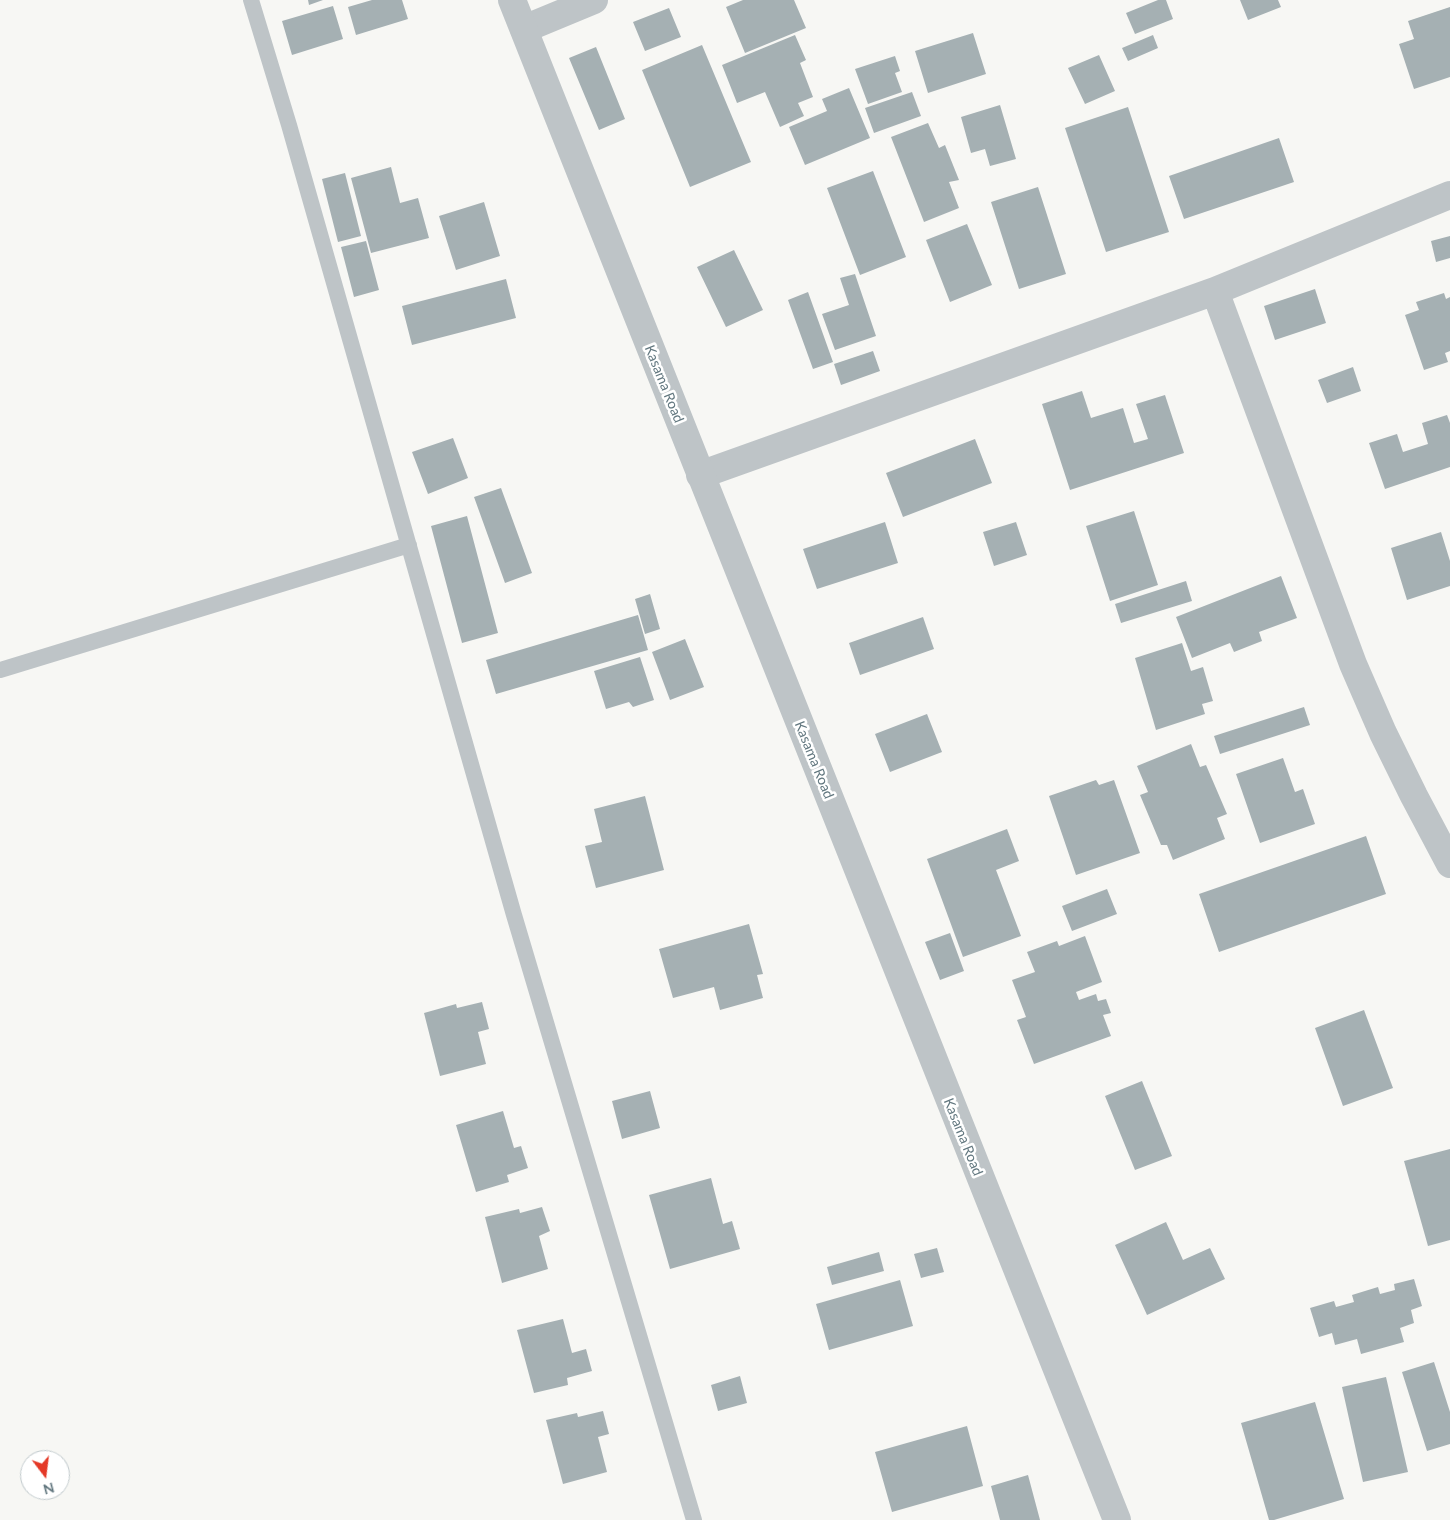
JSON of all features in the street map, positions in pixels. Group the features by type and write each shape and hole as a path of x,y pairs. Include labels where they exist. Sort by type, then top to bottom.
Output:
{"street":[{"name":"Kasama Road","path":"512,0 1117,1520"},
{"path":"524,29 594,0"},
{"path":"700,475 1215,292 1450,195"},
{"path":"1215,292 1353,664 1390,748 1450,864"}],"lane":[{"path":"251,0 289,125 514,915 694,1520"},
{"path":"0,670 408,545"}],"building":[{"path":"308,0 323,0 309,5"},
{"path":"372,0 402,0 408,19 356,35 348,7"},
{"path":"743,0 794,0 806,28 745,53 726,7"},
{"path":"1158,0 1166,0 1173,19 1135,34 1126,13"},
{"path":"1240,0 1278,0 1281,7 1248,20"},
{"path":"333,6 343,39 292,55 282,21"},
{"path":"1450,7 1450,77 1414,89 1399,44 1414,39 1408,21"},
{"path":"669,8 681,37 645,51 633,22"},
{"path":"973,33 986,74 928,93 915,51"},
{"path":"795,35 806,60 800,63 813,97 798,103 804,116 780,127 765,92 737,103 722,65"},
{"path":"1153,35 1158,48 1128,61 1122,48"},
{"path":"702,45 751,162 690,187 642,70"},
{"path":"596,47 625,119 599,130 569,58"},
{"path":"1099,55 1115,91 1085,104 1068,68"},
{"path":"895,56 900,71 895,73 902,92 868,104 855,69"},
{"path":"849,88 870,138 805,165 789,127 827,111 822,99"},
{"path":"912,92 921,116 874,133 865,108"},
{"path":"1000,105 1016,159 990,166 985,149 971,153 961,117"},
{"path":"1128,107 1169,232 1106,252 1065,128"},
{"path":"928,123 939,148 945,145 959,180 949,182 959,208 924,222 891,137"},
{"path":"1279,138 1294,182 1184,219 1169,176"},
{"path":"391,167 400,203 418,198 429,238 371,253 351,178"},
{"path":"873,171 906,257 860,275 827,188"},
{"path":"345,173 361,236 338,242 322,179"},
{"path":"1038,187 1066,274 1019,289 991,202"},
{"path":"484,202 500,256 456,270 439,216"},
{"path":"967,224 992,285 950,302 926,240"},
{"path":"1450,236 1450,258 1436,262 1431,241"},
{"path":"366,241 379,290 354,297 341,247"},
{"path":"734,250 763,310 726,327 697,267"},
{"path":"855,274 876,336 835,350 822,314 849,305 840,278"},
{"path":"506,279 516,318 412,345 402,306"},
{"path":"1315,289 1326,323 1275,340 1264,306"},
{"path":"808,292 833,362 813,369 788,300"},
{"path":"1444,293 1446,299 1450,297 1450,351 1445,353 1448,362 1424,370 1405,315 1419,310 1416,302"},
{"path":"873,351 880,371 841,385 834,364"},
{"path":"1353,367 1361,391 1327,403 1318,380"},
{"path":"1082,391 1091,418 1123,408 1134,443 1148,439 1136,404 1165,395 1184,453 1070,490 1042,404"},
{"path":"1447,415 1450,423 1450,467 1385,489 1369,443 1397,434 1403,452 1428,444 1422,423"},
{"path":"453,438 468,478 428,494 412,452"},
{"path":"975,439 992,483 903,517 886,473"},
{"path":"501,488 532,573 505,583 474,497"},
{"path":"1134,511 1158,585 1110,601 1086,526"},
{"path":"467,516 498,633 462,643 431,526"},
{"path":"885,522 898,563 817,589 803,549"},
{"path":"1016,522 1027,555 994,566 983,532"},
{"path":"1441,532 1450,561 1450,586 1407,600 1391,548"},
{"path":"1281,576 1297,618 1259,632 1262,641 1234,652 1230,643 1192,658 1176,617"},
{"path":"1186,581 1192,601 1121,623 1115,604"},
{"path":"650,594 660,629 645,634 635,599"},
{"path":"638,615 648,650 496,694 486,660"},
{"path":"923,617 934,649 860,675 849,643"},
{"path":"685,639 704,687 670,700 652,652"},
{"path":"1182,643 1191,671 1203,667 1213,701 1202,704 1205,714 1156,730 1135,658"},
{"path":"640,657 654,700 633,707 629,702 606,709 594,671"},
{"path":"1304,707 1310,725 1220,754 1214,736"},
{"path":"927,714 942,752 890,772 875,734"},
{"path":"1191,744 1200,767 1206,765 1227,814 1217,818 1225,839 1173,860 1167,845 1161,845 1140,795 1148,792 1137,766"},
{"path":"1283,758 1295,792 1303,789 1315,824 1260,843 1236,774"},
{"path":"1096,780 1099,785 1114,780 1140,853 1076,875 1049,796"},
{"path":"645,796 664,870 596,888 585,846 602,842 594,809"},
{"path":"1007,829 1019,861 996,870 1021,936 963,957 927,859"},
{"path":"1366,836 1386,894 1219,952 1199,894"},
{"path":"1107,889 1117,914 1072,931 1062,906"},
{"path":"749,924 763,974 757,975 763,998 720,1010 714,987 673,998 659,949"},
{"path":"950,933 964,971 940,980 925,942"},
{"path":"1085,936 1102,982 1076,992 1079,1000 1096,994 1098,1001 1106,999 1111,1013 1103,1015 1111,1036 1034,1064 1017,1020 1026,1017 1012,980 1035,972 1027,952 1057,941 1059,946"},
{"path":"482,1002 489,1029 478,1032 486,1064 440,1076 424,1013 456,1004 457,1008"},
{"path":"1364,1010 1393,1088 1343,1106 1315,1028"},
{"path":"1142,1081 1172,1156 1135,1170 1105,1096"},
{"path":"650,1091 660,1128 622,1139 612,1101"},
{"path":"503,1111 514,1148 521,1146 528,1168 507,1175 509,1182 476,1192 456,1125"},
{"path":"1450,1149 1450,1240 1428,1246 1404,1161"},
{"path":"711,1178 723,1224 732,1221 740,1249 670,1269 649,1195"},
{"path":"542,1207 550,1231 539,1236 548,1269 502,1283 485,1217 519,1209 520,1213"},
{"path":"1166,1222 1183,1260 1210,1248 1225,1279 1147,1315 1115,1245"},
{"path":"937,1248 944,1272 921,1278 914,1254"},
{"path":"879,1252 884,1271 832,1285 827,1267"},
{"path":"1414,1279 1422,1306 1411,1310 1414,1323 1400,1328 1404,1342 1361,1354 1357,1339 1335,1345 1332,1333 1319,1337 1310,1308 1334,1301 1336,1307 1354,1302 1352,1295 1378,1287 1380,1294 1395,1290 1394,1284"},
{"path":"900,1280 913,1326 829,1350 816,1304"},
{"path":"563,1319 572,1353 586,1349 592,1371 567,1378 568,1385 534,1393 517,1330"},
{"path":"1434,1362 1450,1412 1450,1444 1427,1451 1402,1372"},
{"path":"740,1376 747,1403 718,1411 711,1385"},
{"path":"1386,1377 1408,1472 1363,1482 1342,1387"},
{"path":"1315,1402 1344,1499 1269,1520 1241,1423"},
{"path":"603,1411 609,1434 598,1437 607,1472 563,1484 546,1420 577,1413 578,1417"},
{"path":"967,1426 983,1486 892,1512 875,1452"},
{"path":"1028,1475 1040,1520 1000,1520 991,1486"}]}
